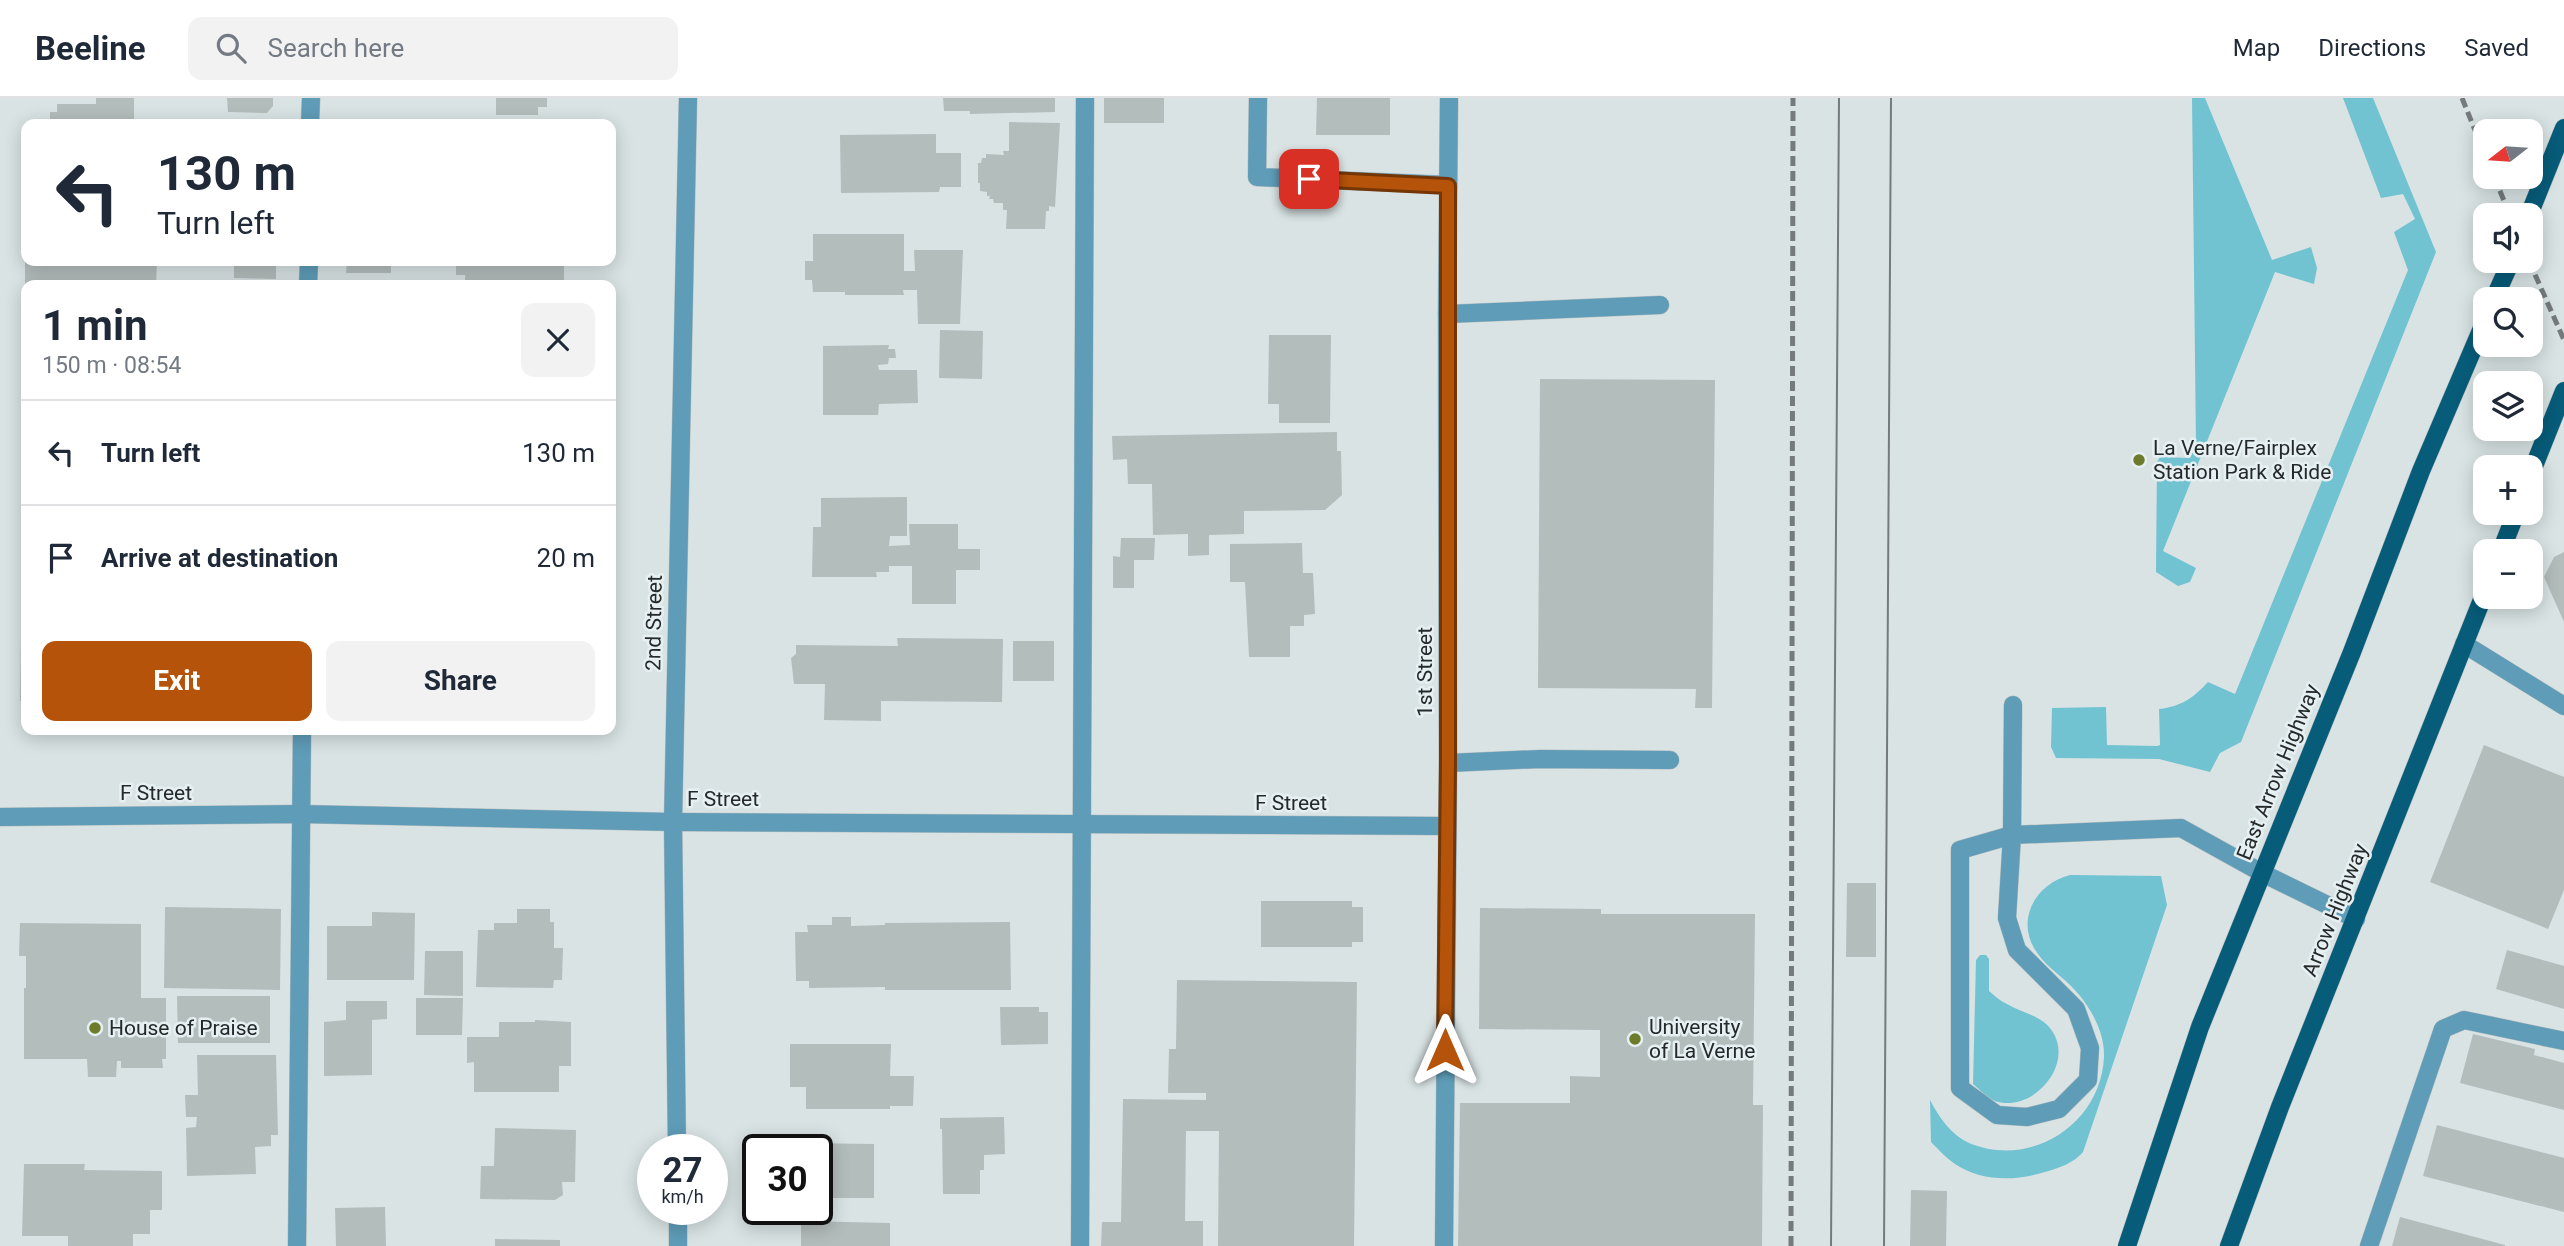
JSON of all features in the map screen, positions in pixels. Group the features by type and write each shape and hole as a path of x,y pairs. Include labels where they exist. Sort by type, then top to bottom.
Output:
{"main road":[{"path":"2534,203 2564,128"},
{"name":"East Arrow Highway","path":"2127,1246 2200,1027 2421,471 2473,349"},
{"path":"2538,455 2564,391"},
{"name":"Arrow Highway","path":"2229,1246 2280,1107 2478,609"}],"street":[{"path":"310,119 311,98"},
{"name":"2nd Street","path":"677,1134 673,822 688,98"},
{"path":"1080,1246 1085,98"},
{"path":"1258,98 1257,177 1448,186"},
{"name":"1st Street","path":"1444,1246 1448,763 1448,98"},
{"path":"1447,314 1660,305"},
{"path":"2464,644 2564,706"},
{"path":"2013,705 2012,835 2007,918 2017,950 2076,1009 2090,1048 2088,1080 2059,1109 2027,1117 1997,1115 1960,1088 1960,850 2012,835 2181,828 2262,873 2356,919"},
{"path":"298,1246 302,735"},
{"path":"1448,763 1540,759 1670,760"},
{"name":"F Street","path":"0,817 300,814 673,822 1447,827"},
{"path":"2369,1246 2443,1029 2464,1020 2564,1041"},
{"path":"678,1225 678,1246"}],"shaded area":[{"path":"2192,98 2205,98 2272,260 2311,247 2317,268 2314,284 2275,272 2163,551 2196,568 2190,582 2178,586 2156,572 2157,462 2160,457 2190,458 2196,446"},
{"path":"2343,98 2373,98 2436,252 2241,742 2220,753 2210,772 2159,759 2056,758 2051,747 2052,708 2106,707 2107,745 2157,746 2160,745 2159,709 2186,701 2208,682 2235,694 2408,270 2394,232 2415,219 2403,194 2381,198"},
{"path":"2070,875 2161,876 2167,905 2083,1152 2066,1165 2034,1175 1999,1178 1976,1174 1955,1164 1931,1142 1930,1100 1946,1125 1963,1140 1992,1150 2016,1150 2038,1145 2059,1135 2076,1121 2090,1102 2100,1081 2104,1047 2095,1018 2078,993 2046,964 2029,936 2029,913 2033,902 2048,885"},
{"path":"1980,955 1986,955 1989,959 1989,991 2004,1003 2046,1024 2055,1036 2057,1062 2052,1075 2034,1095 2021,1101 1995,1101 1973,1084 1976,960"}],"building":[{"path":"96,98 134,98 134,119 50,119 50,112 57,112 57,104 96,104"},
{"path":"227,98 273,98 273,106 267,113 228,112"},
{"path":"496,98 547,98 547,107 538,107 538,115 496,115"},
{"path":"943,98 1055,98 1055,112 970,114 970,111 944,111"},
{"path":"1104,98 1164,98 1164,123 1104,123"},
{"path":"1317,98 1390,98 1390,135 1316,135"},
{"path":"1009,122 1060,123 1055,207 1049,206 1049,211 1046,211 1045,229 1006,229 1007,210 1003,210 1003,203 994,203 993,199 989,199 990,196 987,196 987,192 980,191 978,163 981,163 982,158 986,158 986,154 1004,155 1003,151 1009,151"},
{"path":"936,134 936,153 961,153 961,187 940,187 939,192 841,193 840,135"},
{"path":"813,234 904,234 904,271 915,271 914,250 963,250 960,324 918,324 917,290 903,290 904,295 813,292 812,280 805,280 805,261 813,261"},
{"path":"25,266 157,266 156,280 25,280"},
{"path":"234,266 276,266 276,279 234,278"},
{"path":"347,266 391,266 391,273 346,273"},
{"path":"456,266 564,266 564,280 465,280 465,275 456,275"},
{"path":"940,330 983,331 982,379 939,378"},
{"path":"1269,335 1331,335 1330,423 1279,423 1279,404 1268,404"},
{"path":"889,345 888,349 895,349 896,358 889,358 888,364 878,365 879,370 917,370 918,403 879,404 878,415 823,415 823,346"},
{"path":"1540,379 1715,380 1712,708 1695,708 1696,689 1538,688"},
{"path":"1337,432 1337,451 1341,451 1342,495 1325,510 1244,511 1244,534 1209,535 1209,555 1188,556 1188,534 1153,535 1152,484 1128,484 1127,459 1113,460 1112,436"},
{"path":"907,497 907,536 890,536 889,546 910,545 909,524 958,524 958,549 980,549 980,570 956,570 956,604 912,604 912,566 889,566 889,572 876,572 877,577 812,577 813,527 821,527 821,498"},
{"path":"1121,538 1155,538 1154,560 1134,560 1134,588 1113,588 1113,556 1120,557"},
{"path":"1302,543 1303,573 1313,573 1315,614 1304,615 1304,626 1290,626 1290,657 1249,657 1245,582 1230,582 1230,544"},
{"path":"2564,552 2564,622 2544,577 2554,557"},
{"path":"21,635 21,701 20,701"},
{"path":"897,638 1003,639 1002,702 881,701 881,721 824,720 825,684 794,684 791,658 796,654 796,645 898,646"},
{"path":"1013,641 1054,641 1054,681 1013,681"},
{"path":"2484,745 2564,777 2564,890 2548,929 2430,882"},
{"path":"1847,883 1876,883 1876,957 1846,957"},
{"path":"1261,901 1352,901 1352,907 1363,907 1363,942 1352,942 1352,947 1261,947"},
{"path":"165,907 281,909 280,990 164,988"},
{"name":"University of La Verne","path":"1480,908 1601,909 1601,914 1755,914 1753,1105 1763,1105 1762,1246 1458,1246 1460,1103 1570,1103 1570,1076 1600,1077 1600,1030 1479,1029"},
{"path":"517,909 550,909 550,922 554,922 554,948 563,948 562,980 554,980 553,988 476,987 478,930 494,930 494,923 517,923"},
{"path":"372,912 415,913 414,980 327,980 327,926 372,926"},
{"path":"832,917 851,917 851,926 885,923 1010,922 1011,990 809,988 809,981 796,981 795,932 808,932 807,925 832,925"},
{"name":"House of Praise","path":"20,923 141,924 141,998 166,998 166,1059 162,1059 163,1068 121,1068 121,1061 117,1061 116,1077 88,1077 87,1059 24,1059 26,956 19,956"},
{"path":"2507,950 2564,966 2564,1009 2496,989"},
{"path":"425,951 463,951 463,996 424,995"},
{"path":"1177,980 1357,982 1354,1246 1218,1246 1219,1131 1186,1131 1185,1221 1203,1221 1203,1246 1101,1246 1102,1222 1121,1222 1123,1099 1206,1100 1206,1093 1168,1093 1169,1049 1176,1049"},
{"path":"177,996 270,996 270,1043 178,1043"},
{"path":"416,998 463,998 462,1035 416,1035"},
{"path":"346,1001 387,1001 387,1019 372,1020 372,1075 324,1076 324,1022 346,1020"},
{"path":"1000,1007 1039,1007 1039,1012 1048,1012 1048,1044 1001,1045"},
{"path":"499,1022 571,1022 571,1066 559,1066 559,1092 474,1092 474,1062 467,1063 467,1037 499,1037"},
{"path":"2473,1034 2535,1049 2534,1055 2564,1063 2564,1110 2460,1083"},
{"path":"790,1044 891,1044 890,1076 914,1076 913,1106 890,1106 890,1109 806,1109 806,1087 790,1087"},
{"path":"197,1055 276,1055 278,1135 271,1135 271,1146 255,1147 256,1174 187,1176 186,1128 196,1127 197,1117 186,1117 185,1095 198,1095"},
{"path":"1004,1117 1005,1154 984,1155 984,1170 980,1170 980,1194 943,1194 940,1118"},
{"path":"2437,1125 2564,1158 2564,1212 2423,1176"},
{"path":"495,1128 576,1130 575,1182 562,1182 563,1195 555,1200 480,1199 481,1166 494,1166"},
{"path":"833,1143 874,1144 874,1198 833,1198"},
{"path":"24,1164 85,1164 84,1170 162,1171 162,1210 150,1210 150,1234 133,1234 133,1246 68,1246 68,1236 22,1236"},
{"path":"1911,1190 1947,1191 1946,1246 1910,1246"},
{"path":"385,1207 386,1246 336,1246 335,1208"},
{"path":"2400,1217 2505,1245 2505,1246 2392,1246"},
{"path":"833,1222 890,1223 890,1246 801,1246 801,1225 833,1225"},
{"path":"495,1239 560,1240 560,1246 495,1246"}],"tram line":[{"path":"1831,1246 1839,98"},
{"path":"1884,1246 1891,98"}],"railway":[{"path":"1791,1246 1793,98"},
{"path":"2462,98 2473,125"},
{"path":"2499,189 2505,203"},
{"path":"2534,273 2564,340"}],"place":[{"name":"La Verne/Fairplex Station Park & Ride","path":"2139,460"},
{"name":"House of Praise","path":"95,1028"},
{"name":"University of La Verne","path":"1635,1039"}],"route":[{"path":"1309,179 1448,186 1445,1050"}]}
